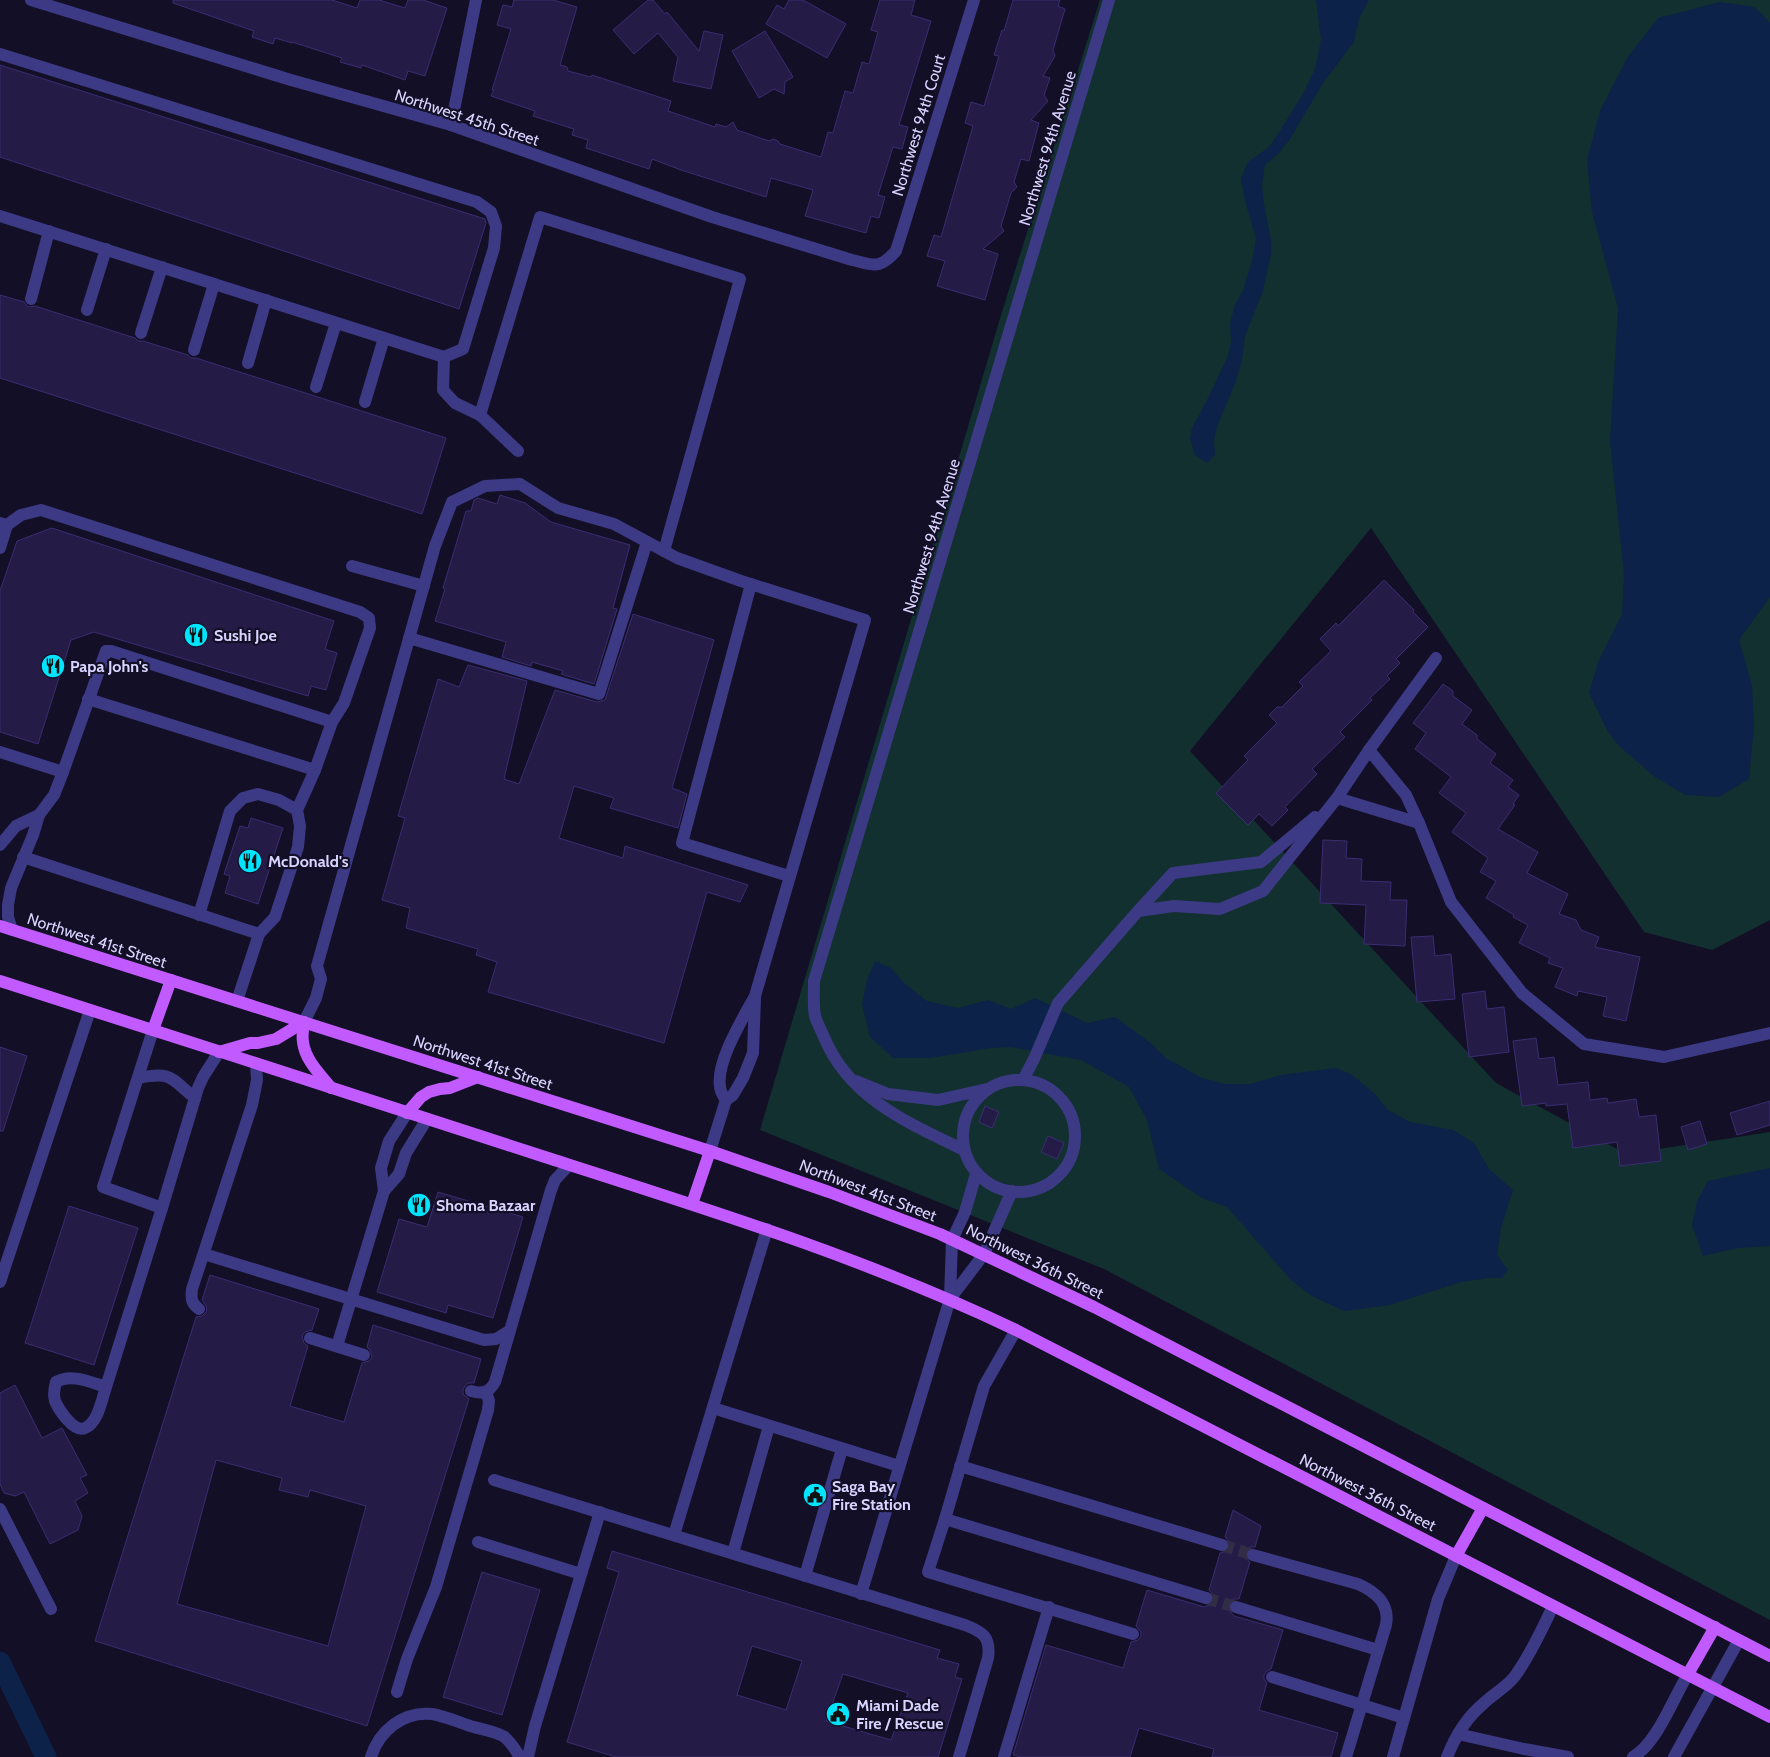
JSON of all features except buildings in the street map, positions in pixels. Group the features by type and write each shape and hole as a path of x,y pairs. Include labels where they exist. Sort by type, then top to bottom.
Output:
{"main road":[{"name":"Northwest 41st Street","path":"6,928 710,1151 829,1192 952,1240"},
{"path":"152,1030 171,980"},
{"path":"0,981 767,1229 857,1261 950,1299"},
{"path":"219,1052 250,1043 276,1039 304,1022"},
{"path":"304,1022 302,1040 304,1049 308,1058 331,1088"},
{"path":"407,1113 421,1097 429,1092 450,1088 478,1077"},
{"path":"692,1204 710,1151"},
{"name":"Northwest 36th Street","path":"952,1240 1094,1307 1770,1656"},
{"name":"Northwest 36th Street","path":"950,1299 1016,1330 1770,1717"},
{"path":"1456,1556 1483,1508"},
{"path":"1688,1674 1715,1627"}],"street":[{"name":"Northwest 45th Street","path":"31,0 291,80 451,125 712,217 852,260 875,265 884,263 890,258"},
{"path":"451,125 476,0"},
{"name":"Northwest 94th Court","path":"890,258 896,251 899,243 974,0"},
{"name":"Northwest 94th Avenue","path":"964,1150 917,1127 875,1102 847,1077 828,1047 815,1016 814,981 1109,0"},
{"path":"0,54 477,202 491,212 496,226 494,248 464,349 444,357 0,216"},
{"path":"480,415 540,217 740,279 664,551"},
{"path":"31,299 49,231"},
{"path":"87,310 106,250"},
{"path":"141,334 162,268"},
{"path":"194,350 214,284"},
{"path":"248,363 266,300"},
{"path":"316,386 336,323"},
{"path":"365,402 384,338"},
{"path":"444,357 443,390 455,403 480,415 518,451"},
{"path":"304,1022 316,998 321,979 317,966 435,546 452,502 485,486 520,484 558,508 614,524 678,558 751,584 865,620 755,996 730,1043 719,1075 720,1088 726,1100"},
{"path":"0,548 4,524 21,515 41,510 360,612 369,618 370,628 344,703 332,722 315,770 297,810 300,826 298,848 275,918 259,934 237,1001"},
{"path":"409,638 599,694 648,542"},
{"path":"352,566 424,586"},
{"path":"751,584 682,842 789,876"},
{"path":"6,928 11,888 33,835 39,814 54,794 63,772 106,650 332,722"},
{"path":"1138,911 1174,906 1220,909 1263,891 1336,798 1436,658"},
{"path":"88,699 315,770"},
{"path":"1369,750 1406,795 1451,902 1522,993 1584,1044 1664,1057 1770,1033"},
{"path":"0,752 63,772"},
{"path":"199,915 230,811 243,798 258,794 280,800 297,810"},
{"path":"1336,798 1419,823"},
{"path":"1023,1080 1058,1002 1173,873 1261,862 1336,798"},
{"path":"0,845 16,826 39,814"},
{"path":"23,857 259,934"},
{"path":"710,1151 726,1100 733,1095 744,1078 753,1053 755,996"},
{"path":"0,1282 90,1010"},
{"path":"152,1030 103,1186 162,1208"},
{"path":"106,1387 71,1377 56,1382 53,1391 55,1401 71,1424 79,1429 85,1428 93,1421 106,1387 195,1098 203,1077 219,1052"},
{"path":"199,1310 192,1305 191,1299 252,1105 256,1087 256,1064"},
{"path":"138,1078 160,1074 168,1076 180,1083 195,1098"},
{"path":"847,1077 888,1094 938,1100 988,1089 1005,1081 1023,1080 1042,1085 1057,1095 1069,1110 1075,1128 1075,1146 1068,1164 1057,1178 1041,1188 1022,1193 1004,1191 987,1183 976,1174 968,1162 962,1136 965,1118 974,1101 988,1089"},
{"path":"384,1191 380,1168 390,1141 407,1113"},
{"path":"337,1346 384,1191 399,1174 406,1153 427,1119"},
{"path":"471,1391 486,1392 491,1389 495,1382 551,1190 555,1180 569,1165"},
{"path":"861,1594 950,1299 952,1240 965,1212 976,1174"},
{"path":"950,1299 984,1254 1012,1191"},
{"path":"674,1535 767,1229"},
{"path":"204,1254 484,1340 496,1339 509,1331"},
{"path":"1016,1330 984,1386 928,1572 1049,1607 1133,1634"},
{"path":"310,1338 364,1355"},
{"path":"397,1692 407,1659 436,1587 488,1410 489,1401 486,1392"},
{"path":"713,1408 899,1466"},
{"path":"733,1553 769,1426"},
{"path":"805,1576 842,1449"},
{"path":"960,1466 1222,1545"},
{"path":"494,1480 964,1625 978,1631 989,1643 988,1658 960,1757"},
{"path":"0,1509 50,1608"},
{"path":"528,1757 535,1726 600,1512"},
{"path":"945,1519 1206,1598"},
{"path":"478,1542 581,1574"},
{"path":"1252,1554 1358,1584 1378,1596 1386,1610 1386,1625 1346,1757"},
{"path":"1393,1757 1438,1599 1456,1556"},
{"path":"1447,1757 1458,1734 1470,1717 1482,1704 1514,1677 1539,1635 1553,1606"},
{"path":"1004,1757 1049,1607"},
{"path":"1236,1607 1378,1650"},
{"path":"1674,1757 1739,1640"},
{"path":"1633,1757 1647,1746 1655,1735 1688,1674"},
{"path":"1272,1677 1404,1718"},
{"path":"371,1757 380,1736 393,1724 410,1717 426,1714 442,1716 505,1737 520,1757"},
{"path":"1458,1734 1568,1757"}],"green space":[{"path":"1100,0 1770,0 1770,920 1712,950 1644,932 1371,528 1190,751 1496,1083 1626,1154 1770,1132 1770,1620 1104,1269 760,1130 1001,315"}],"water":[{"path":"1316,0 1369,0 1359,19 1354,42 1323,83 1290,139 1279,153 1265,165 1262,184 1271,240 1271,254 1263,291 1245,336 1242,360 1236,381 1217,427 1214,440 1215,455 1207,463 1195,455 1190,438 1192,428 1228,356 1231,341 1230,324 1235,305 1243,290 1252,261 1256,238 1245,201 1241,178 1248,162 1268,148 1278,134 1303,94 1315,69 1321,40"},
{"path":"1720,2 1755,7 1770,23 1770,597 1739,640 1752,685 1754,726 1749,779 1719,797 1685,795 1655,777 1619,746 1608,732 1589,693 1599,660 1622,614 1624,575 1610,441 1618,308 1592,212 1587,160 1600,111 1627,58 1658,18"},
{"path":"875,961 891,968 905,984 927,1001 958,1008 988,1000 1011,1009 1035,998 1087,1023 1115,1017 1148,1041 1166,1058 1202,1078 1225,1084 1250,1084 1281,1075 1336,1068 1351,1074 1376,1095 1388,1110 1410,1122 1453,1130 1474,1143 1489,1169 1513,1190 1501,1228 1497,1255 1508,1270 1502,1278 1461,1282 1390,1305 1344,1311 1312,1296 1291,1280 1227,1207 1202,1198 1159,1169 1147,1120 1129,1087 1081,1060 1011,1047 991,1048 930,1058 893,1058 870,1037 862,1004 867,980"},
{"path":"1770,1168 1770,1246 1738,1248 1703,1256 1692,1225 1697,1201 1708,1181"}],"waterway":[{"path":"0,1662 46,1757"}],"tunnel":[{"path":"1222,1545 1253,1555"},
{"path":"1206,1598 1236,1607"}],"place":[{"name":"Sushi Joe","path":"196,635"},
{"name":"Papa John's","path":"53,666"},
{"name":"McDonald's","path":"250,861"},
{"name":"Shoma Bazaar","path":"419,1205"},
{"name":"Saga Bay Fire Station","path":"815,1495"},
{"name":"Miami Dade Fire / Rescue","path":"838,1714"}]}
